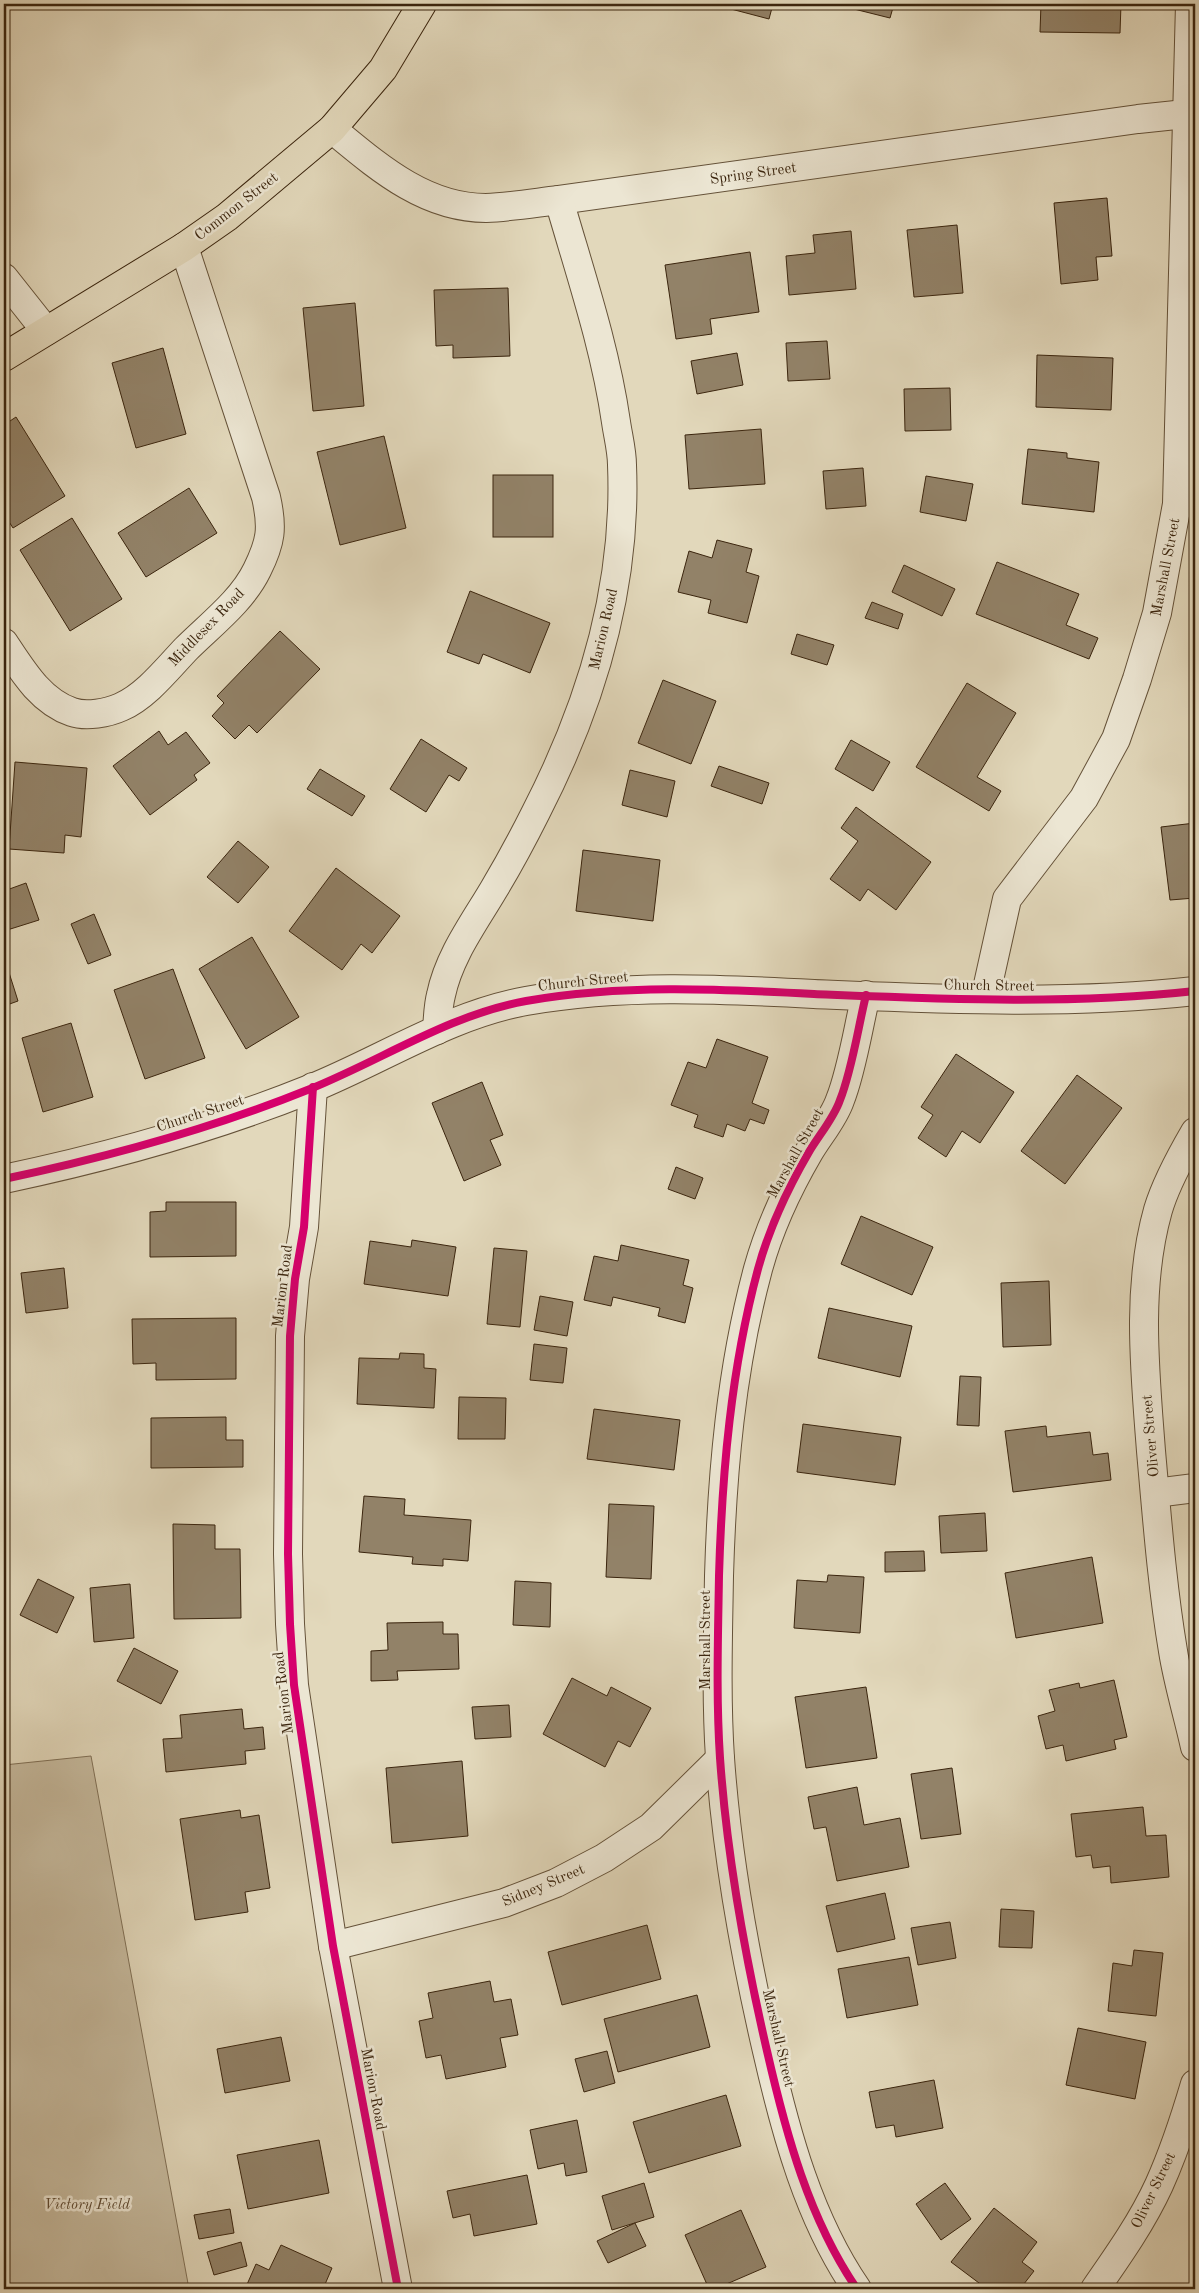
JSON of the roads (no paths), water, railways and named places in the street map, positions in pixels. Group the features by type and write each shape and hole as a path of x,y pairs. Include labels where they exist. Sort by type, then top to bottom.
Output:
{"main road":[{"name":"Common Street","path":"4,358 184,247 227,216 332,129 383,69 422,4"}],"street":[{"name":"Marshall Street","path":"985,998 1007,899 1084,798 1116,739 1157,613 1177,504 1192,114 1190,4"},
{"name":"Spring Street","path":"332,129 385,173 418,191 448,202 484,208 558,200 1138,119 1192,114"},
{"name":"Marion Road","path":"436,1030 441,994 459,945 495,888 536,811 564,752 586,697 602,644 614,582 621,523 622,464 613,400 599,339 558,200"},
{"name":"Middlesex Road","path":"4,644 29,681 51,701 73,712 97,714 121,707 143,692 240,595 256,572 267,548 272,523 266,497 184,247"},
{"path":"4,278 46,331"},
{"name":"Church Street","path":"4,1178 69,1165 139,1147 260,1108 313,1088 436,1030 486,1012 527,1001 625,989 686,988 985,998 1098,998 1195,991"},
{"name":"Marshall Street","path":"858,2289 845,2271 819,2222 798,2164 777,2093 748,1961 729,1839 720,1759 718,1614 723,1470 744,1329 759,1267 779,1210 807,1154 840,1102 866,995"},
{"name":"Marion Road","path":"313,1088 304,1228 295,1279 290,1336 288,1554 294,1685 333,1946 398,2289"},
{"name":"Oliver Street","path":"1195,1132 1177,1163 1158,1210 1148,1260 1144,1319 1146,1393 1163,1581 1174,1653 1195,1747"},
{"path":"1155,1493 1195,1488"},
{"name":"Sidney Street","path":"333,1946 504,1903 556,1883 604,1858 650,1827 720,1759"},
{"name":"Oliver Street","path":"1095,2289 1127,2242 1159,2186 1181,2131 1195,2084"}],"park label":[{"name":"Victory Field","path":"87,2204"}]}
